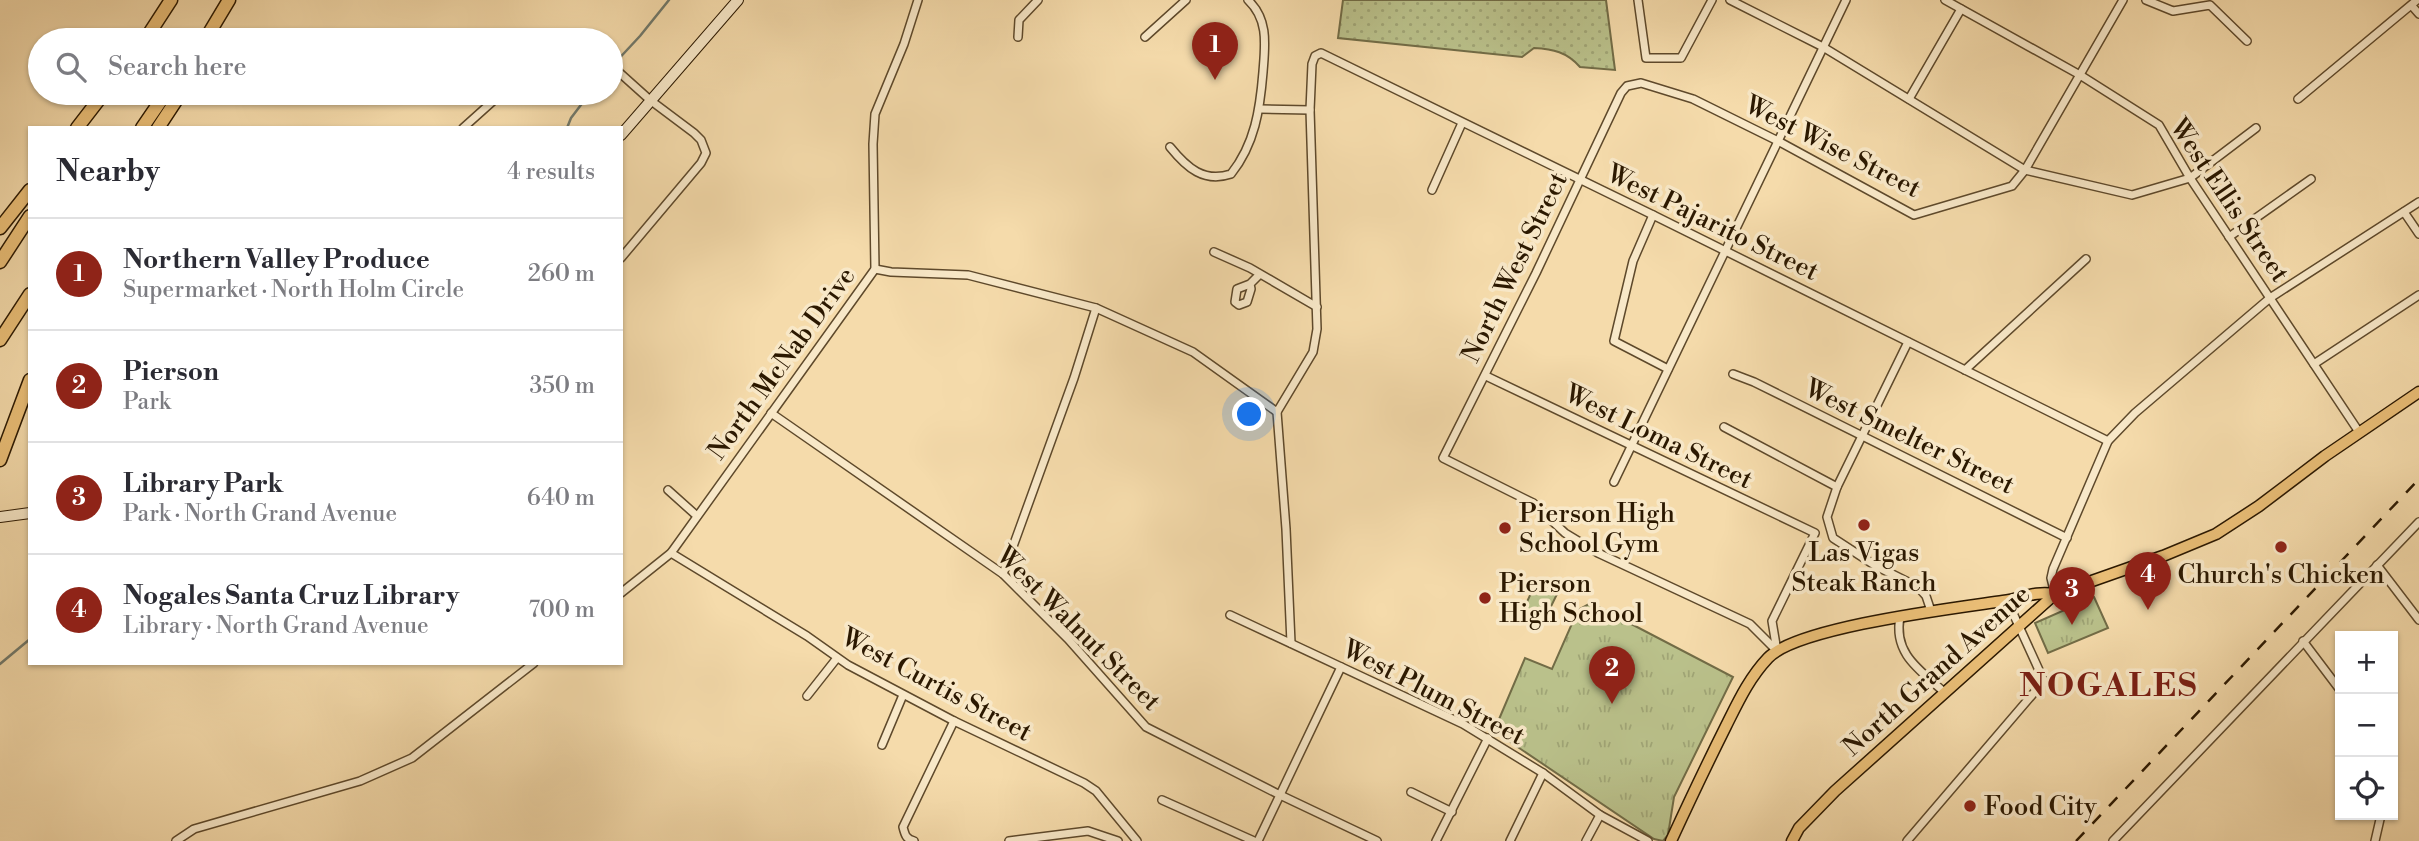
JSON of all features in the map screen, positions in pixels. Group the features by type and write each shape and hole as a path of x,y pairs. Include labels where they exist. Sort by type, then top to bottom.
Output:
{"highway":[{"path":"153,28 171,0"},
{"path":"213,28 229,0"},
{"path":"79,126 95,105"},
{"path":"88,126 102,105"},
{"path":"143,126 158,105"},
{"path":"159,126 173,105"},
{"path":"0,228 28,193"},
{"path":"0,262 28,219"},
{"path":"0,340 28,296"},
{"path":"0,460 28,385"}],"main road":[{"name":"North Grand Avenue","path":"1792,841 1799,828 1835,791 2055,594 2163,556 2216,534 2419,392"},
{"path":"1671,841 1747,684 1777,651 1817,634 2039,592 2055,594"}],"street":[{"path":"623,133 738,0"},
{"name":"North McNab Drive","path":"623,591 671,552 875,269 875,114 904,44 918,0"},
{"path":"1018,37 1019,20 1038,0"},
{"path":"1145,37 1186,0"},
{"path":"1170,147 1179,158 1209,178 1231,174 1246,152 1260,109 1265,40 1264,26 1255,6 1248,0"},
{"path":"1638,0 1646,58 1681,58 1712,0"},
{"path":"1730,0 1823,47 2025,170 2132,195 2190,178 2256,128"},
{"path":"1614,482 1846,0"},
{"name":"West Ellis Street","path":"1945,0 2080,75 2159,125 2190,178 2359,432"},
{"path":"2025,170 2123,0"},
{"path":"2146,0 2172,11 2213,3 2248,41"},
{"path":"2298,99 2415,3 2419,14"},
{"path":"1909,99 1961,9"},
{"name":"West Pajarito Street","path":"1310,110 1310,74 1315,57 1321,53 2108,441"},
{"path":"623,76 694,133 705,147 705,158 623,256"},
{"name":"West Wise Street","path":"1620,93 1635,83 1693,99 1778,141 1914,215 2012,186 2025,170"},
{"name":"North West Street","path":"1620,93 1536,273 1443,458 1533,503 1565,533 1598,553 1750,624 1777,651"},
{"path":"465,126 489,105"},
{"path":"1260,109 1310,110 1317,329 1313,352 1277,412 1291,643"},
{"path":"1432,190 1462,123"},
{"path":"2230,237 2311,179"},
{"path":"2055,594 2051,578 2053,569 2108,441 2136,413 2270,298 2419,202"},
{"path":"2404,212 2419,234"},
{"path":"1653,215 1633,261 1614,341 1668,369"},
{"path":"1214,252 1250,268 1317,307"},
{"path":"1965,370 2086,259"},
{"path":"875,269 968,275 1096,308 1193,352 1277,412"},
{"path":"1250,284 1259,275"},
{"path":"2314,364 2419,295"},
{"path":"1003,574 1074,378 1096,308"},
{"path":"1908,342 1837,487 1827,517 1833,538 1876,566 1918,587 1926,596 1931,611"},
{"name":"West Smelter Street","path":"1732,374 1754,382 2067,538"},
{"name":"West Loma Street","path":"1486,376 1815,533 1772,621 1777,651"},
{"name":"West Walnut Street","path":"771,413 1003,574 1068,639 1139,722 1278,794 1377,841"},
{"path":"1724,427 1837,487"},
{"path":"668,490 697,516"},
{"path":"0,517 28,513"},
{"path":"2113,841 2419,522"},
{"name":"West Curtis Street","path":"671,552 807,636 837,658 903,695 1084,783 1096,791 1137,841"},
{"path":"2377,565 2419,620"},
{"path":"1908,841 2045,681 2007,600"},
{"name":"West Plum Street","path":"1230,615 1463,724 1543,773 1600,816 1648,841"},
{"path":"1900,617 1900,643 1908,657 1944,692"},
{"path":"2303,641 2335,683"},
{"path":"807,696 837,658"},
{"path":"176,841 194,829 360,781 412,758 531,665"},
{"path":"1162,800 1256,841 1341,667"},
{"path":"882,745 903,695"},
{"path":"914,841 905,835 903,827 906,818 954,721"},
{"path":"1436,841 1488,738"},
{"path":"1510,841 1543,773"},
{"path":"1411,792 1452,812"},
{"path":"1586,841 1600,816"},
{"path":"2375,841 2380,820"},
{"path":"1009,841 1088,831 1118,841"}],"green space":[{"path":"1343,0 1606,0 1615,70 1580,67 1565,55 1541,48 1534,48 1522,57 1338,38"},
{"path":"1537,580 1559,590 1541,627 1520,617"},
{"path":"2094,597 2108,628 2048,653 2035,623"},
{"path":"1591,603 1733,677 1674,797 1668,835 1663,841 1654,839 1494,731 1525,658 1552,669 1578,610"}],"waterway":[{"path":"623,54 669,0"},
{"path":"568,126 581,105"},
{"path":"0,664 28,641"}],"railway":[{"path":"2076,841 2419,479"}],"place":[{"name":"Northern Valley Produce","path":"1215,80"},
{"name":"Las Vigas Steak Ranch","path":"1864,525"},
{"name":"Pierson High School Gym","path":"1505,528"},
{"name":"Church's Chicken","path":"2281,547"},
{"name":"Pierson High School","path":"1485,598"},
{"name":"Nogales Santa Cruz Library","path":"2148,610"},
{"name":"Library Park","path":"2072,625"},
{"name":"Pierson","path":"1612,704"},
{"name":"Food City","path":"1970,806"}],"district":[{"name":"NOGALES","path":"2109,684"}]}
